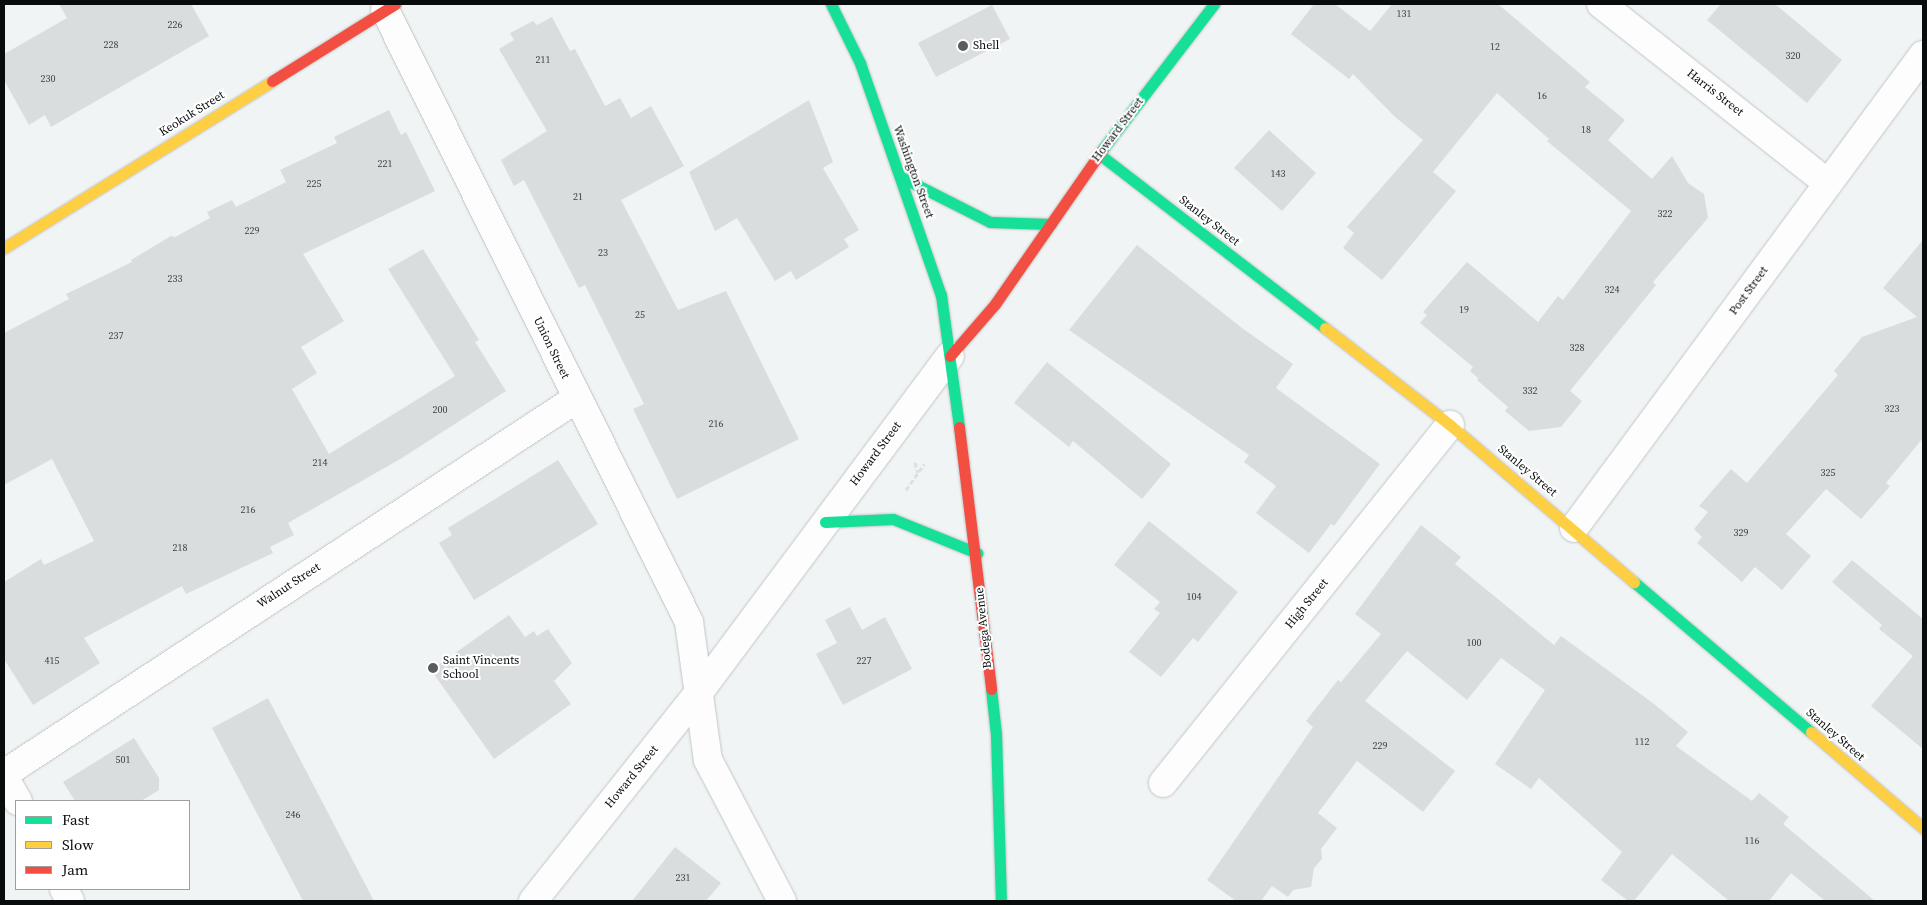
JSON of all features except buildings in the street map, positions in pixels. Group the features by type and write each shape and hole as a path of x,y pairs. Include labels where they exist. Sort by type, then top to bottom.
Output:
{"street":[{"name":"Washington Street","path":"830,4 860,63 901,177 941,295 950,356"},
{"name":"Howard Street","path":"534,901 700,690 950,356 995,304 1099,154 1214,4"},
{"name":"Harris Street","path":"1601,4 1828,183"},
{"name":"Keokuk Street","path":"4,248 390,7"},
{"name":"Union Street","path":"390,7 576,399 689,622 700,690"},
{"name":"Post Street","path":"1574,528 1923,55"},
{"name":"Stanley Street","path":"1099,154 1450,425 1574,528 1923,828"},
{"path":"901,177 990,222 1051,224"},
{"name":"Bodega Avenue","path":"950,356 977,553 996,734 1001,901"},
{"name":"Walnut Street","path":"4,775 576,399"},
{"name":"High Street","path":"1163,783 1450,425"},
{"path":"825,522 893,519 977,553"},
{"path":"700,690 708,760 782,901"},
{"path":"4,775 17,800"}],"path":[{"path":"915,462 918,473"},
{"path":"905,492 924,464"}],"traffic: fast":[{"path":"831,4 860,63 941,295 959,427"},
{"path":"1102,150 1214,4"},
{"path":"1099,154 1325,328"},
{"path":"901,177 990,222 1051,224"},
{"path":"825,522 893,519 977,553"},
{"path":"1634,582 1811,732"},
{"path":"991,689 996,734 1001,901"}],"traffic: slow":[{"path":"4,248 272,81"},
{"path":"1325,328 1450,425 1634,582"},
{"path":"1811,732 1923,828"}],"traffic: jam":[{"path":"272,81 395,4"},
{"path":"950,356 995,304 1102,150"},
{"path":"959,427 991,689"}],"place":[{"name":"Shell","path":"963,46"},
{"name":"Saint Vincents School","path":"433,668"}]}
